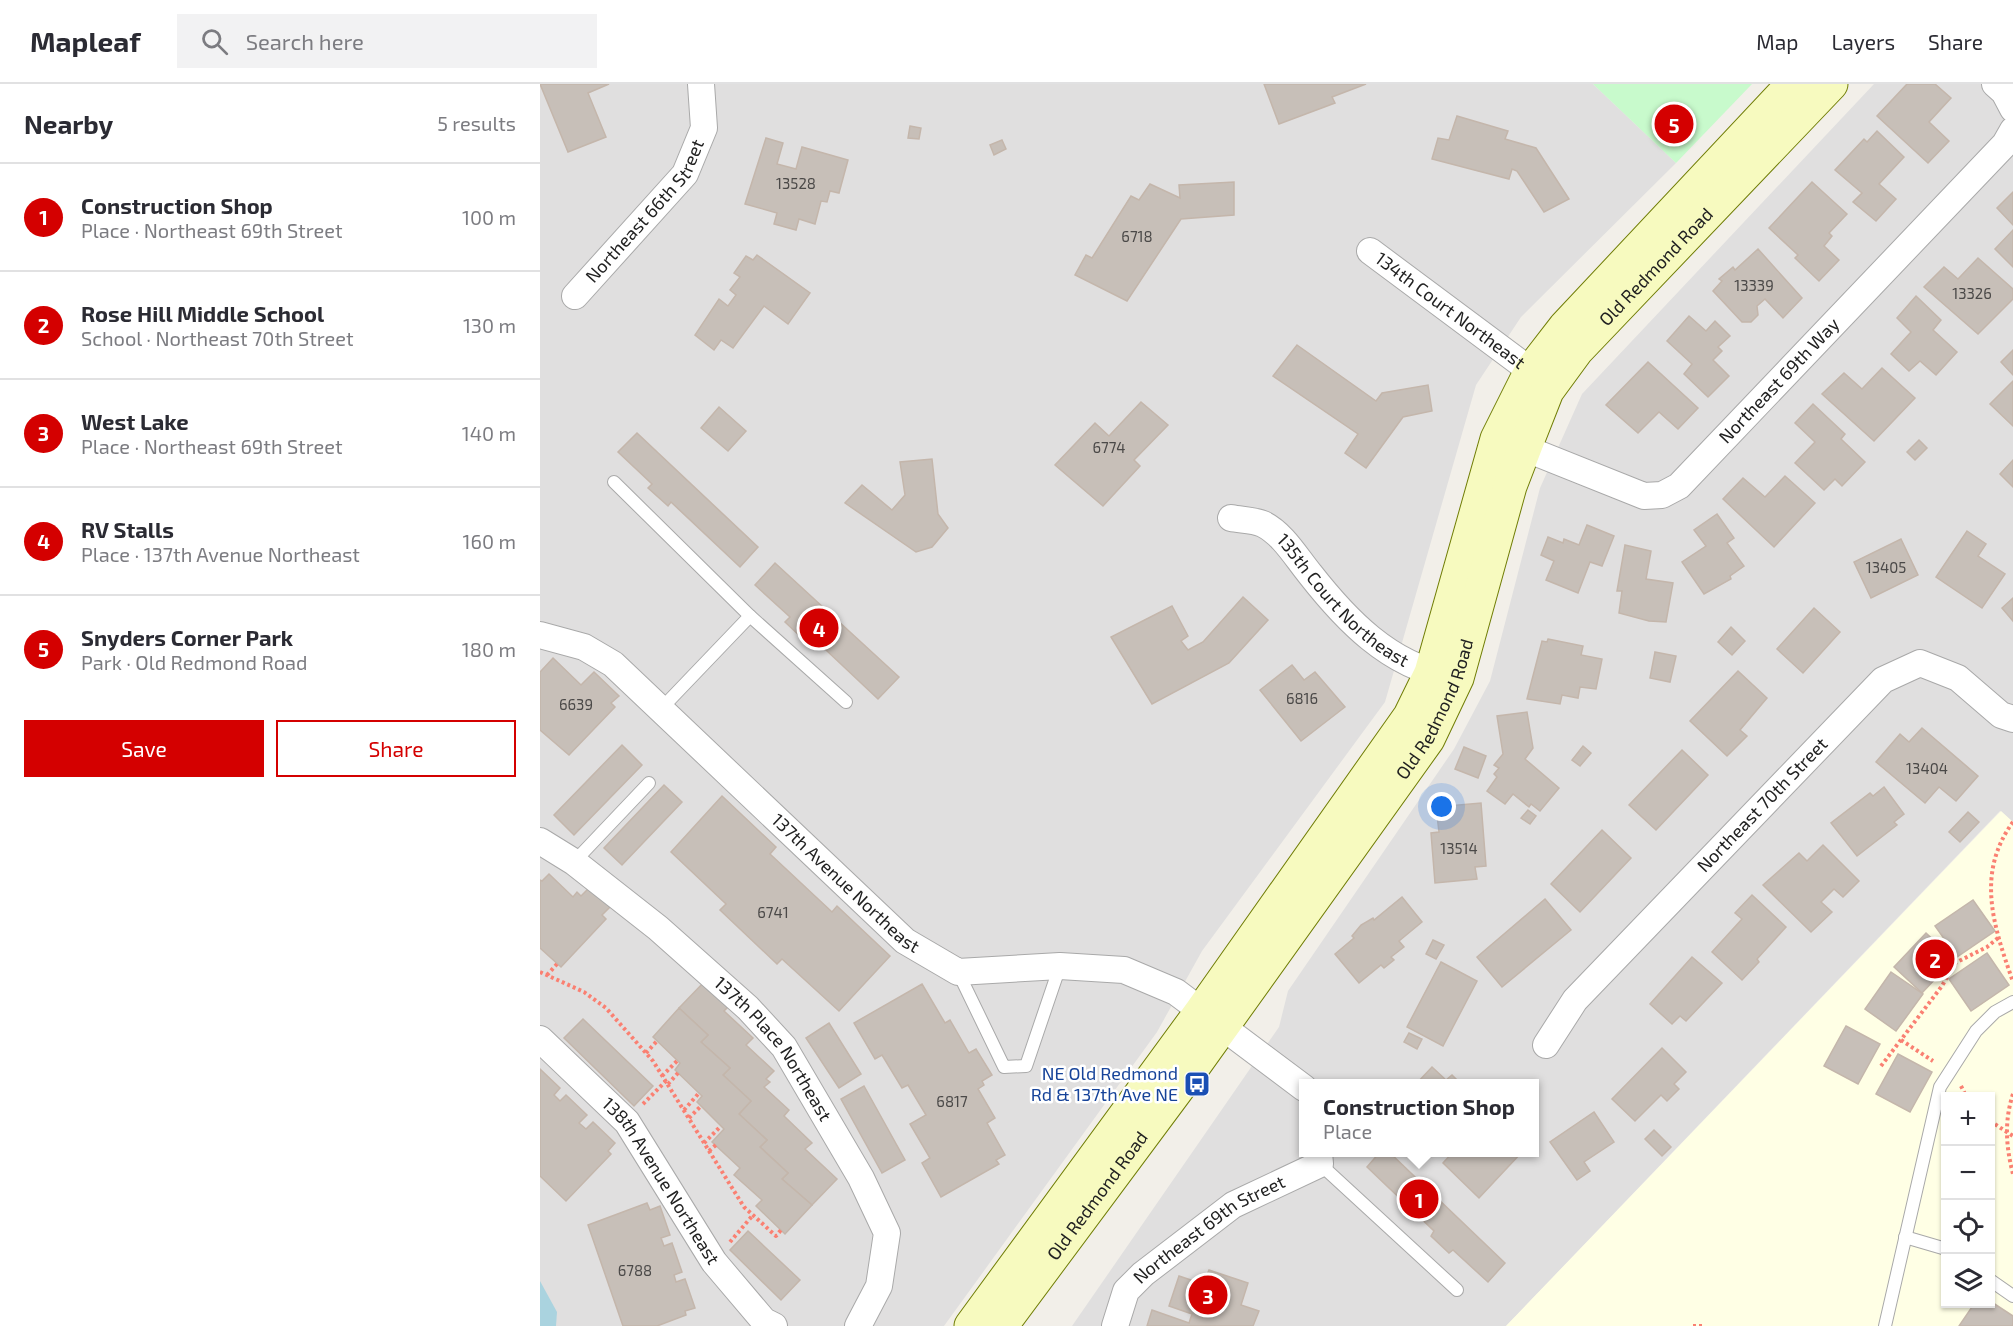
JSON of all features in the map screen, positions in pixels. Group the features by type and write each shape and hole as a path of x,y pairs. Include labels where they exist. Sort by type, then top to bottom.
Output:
{"main road":[{"name":"Old Redmond Road","path":"1001,1326 1212,1020 1410,716 1444,676 1531,371 1565,327 1793,84"},
{"name":"Old Redmond Road","path":"1511,443 1577,350 1831,84"},
{"name":"Old Redmond Road","path":"971,1326 1212,1020"}],"street":[{"name":"Northeast 66th Street","path":"575,296 685,174 704,128 701,84"},
{"path":"1995,84 2004,92 2013,109"},
{"name":"Northeast 69th Way","path":"1511,443 1644,496 1662,495 1679,486 2005,144 2013,130"},
{"name":"134th Court Northeast","path":"1370,251 1531,371"},
{"name":"135th Court Northeast","path":"1231,518 1262,524 1280,537 1336,608 1394,657 1444,676"},
{"name":"137th Avenue Northeast","path":"540,635 584,647 613,664 905,941 958,972"},
{"name":"Northeast 70th Street","path":"1546,1046 1575,1000 1883,680 1920,663 1958,678 2001,715 2013,719"},
{"name":"137th Place Northeast","path":"540,841 574,862 658,927 748,1008 784,1047 861,1178 886,1233 879,1286 858,1326"},
{"path":"958,972 1060,966 1124,970 1176,992 1299,1084"},
{"name":"138th Avenue Northeast","path":"540,1039 627,1122 714,1262 764,1322 774,1326"},
{"name":"Northeast 69th Street","path":"1115,1326 1126,1291 1143,1274 1233,1205 1319,1158"}],"lane":[{"path":"614,482 750,616 846,702"},
{"path":"660,710 750,616"},
{"path":"574,862 649,783"},
{"path":"958,972 1004,1067 1026,1066 1060,966"},
{"path":"1885,1326 1940,1087 1976,1031 1995,1012 2013,1002"},
{"path":"1319,1158 1457,1290"},
{"path":"1905,1237 1941,1248"},
{"path":"1995,1283 2013,1296"}],"path":[{"path":"2013,822 2006,831 1993,865 1991,913 2013,982"},
{"path":"1881,1066 1955,963 1998,938"},
{"path":"547,975 557,964"},
{"path":"540,972 584,992 606,1008 663,1076 744,1207 776,1236 781,1230"},
{"path":"1901,1040 1934,1061"},
{"path":"646,1053 657,1041"},
{"path":"663,1076 677,1060"},
{"path":"643,1104 678,1073"},
{"path":"684,1110 699,1094"},
{"path":"2013,1094 2008,1108 2006,1149 2013,1174"},
{"path":"689,1118 701,1106"},
{"path":"1995,1124 2013,1136"},
{"path":"704,1143 721,1126"},
{"path":"710,1151 716,1145"},
{"path":"736,1236 753,1215"},
{"path":"1693,1326 1705,1326"}],"shaded area":[{"path":"540,84 1593,84 1676,163 1521,317 1476,385 1385,702 1202,951 1157,1032 944,1326 540,1326"},
{"path":"1874,84 2013,84 2013,822 2000,811 1506,1326 1072,1326 1279,1027 1288,991 1454,749 1490,681 1540,488 1582,394"},
{"path":"2001,811 2013,822 2013,1326 1506,1326"}],"green space":[{"path":"1593,84 1752,84 1676,163"}],"water":[{"path":"540,1281 557,1312 556,1326 540,1326"}],"building":[{"path":"540,84 609,84 588,93 606,137 568,152"},
{"path":"1264,84 1366,84 1332,97 1335,103 1279,124"},
{"path":"1907,84 1935,84 1951,98 1929,122 1949,141 1928,163 1877,116"},
{"path":"1457,116 1508,131 1505,139 1536,148 1569,199 1544,212 1517,171 1512,169 1509,179 1432,159 1438,138 1449,140"},
{"path":"910,126 921,128 919,139 908,138"},
{"path":"1877,131 1904,157 1879,184 1896,199 1876,221 1853,202 1862,193 1835,170 1864,139 1867,142"},
{"path":"766,138 783,143 777,164 796,169 802,147 848,160 839,193 830,191 827,202 821,201 815,224 799,219 796,230 774,224 777,213 745,204"},
{"path":"1002,140 1006,149 994,155 990,145"},
{"path":"1234,182 1234,215 1181,219 1127,301 1075,275 1086,255 1092,258 1131,196 1139,200 1150,184 1180,198 1179,185"},
{"path":"1812,182 1847,214 1829,233 1832,236 1824,246 1839,260 1819,281 1795,258 1798,255 1769,228"},
{"path":"2013,192 2013,225 1997,208"},
{"path":"2013,230 2013,267 1995,249"},
{"path":"1758,249 1802,298 1783,318 1765,299 1757,306 1758,315 1751,322 1742,322 1713,291 1722,281 1719,279 1733,267 1735,270"},
{"path":"757,255 810,293 788,324 764,306 733,348 721,340 714,350 695,335 719,299 728,306 736,295 730,290 740,277 734,273 746,256 753,260"},
{"path":"1978,258 2013,289 2013,299 1978,334 1924,287 1944,267 1958,279"},
{"path":"1916,296 1941,320 1933,330 1957,352 1936,375 1920,361 1909,371 1891,354 1911,332 1897,318"},
{"path":"1689,316 1706,331 1715,321 1730,336 1718,347 1722,351 1713,360 1729,376 1708,397 1684,374 1692,364 1667,341"},
{"path":"1297,345 1376,401 1382,393 1428,385 1432,411 1403,417 1366,468 1345,453 1358,434 1273,376"},
{"path":"2013,350 2013,375 2001,362"},
{"path":"1648,362 1698,408 1678,429 1659,412 1638,433 1606,405"},
{"path":"1882,368 1915,398 1874,441 1822,394 1844,373 1862,389"},
{"path":"2013,381 2013,426 1990,404"},
{"path":"1141,402 1168,425 1134,460 1140,466 1103,506 1055,465 1095,423 1109,436"},
{"path":"1813,404 1845,434 1841,439 1865,462 1842,486 1835,479 1824,490 1795,463 1815,442 1795,423"},
{"path":"719,407 746,431 728,451 701,428"},
{"path":"637,433 758,547 740,567 671,502 668,506 648,488 652,484 618,452"},
{"path":"1919,440 1927,448 1915,460 1907,452"},
{"path":"932,459 938,514 948,528 932,547 916,552 845,503 862,485 892,510 905,495 900,462"},
{"path":"2013,460 2013,487 2000,474"},
{"path":"1785,476 1815,503 1774,547 1723,499 1743,478 1765,497"},
{"path":"1717,514 1734,538 1727,543 1744,566 1730,576 1731,579 1704,594 1682,562 1706,546 1694,530"},
{"path":"1587,525 1614,536 1602,566 1590,562 1578,593 1546,580 1554,561 1541,555 1548,537 1563,543 1564,539 1579,545"},
{"path":"1967,531 1986,544 1978,556 2005,574 1982,608 1936,577"},
{"path":"1901,539 1918,575 1871,598 1854,562"},
{"path":"1625,545 1651,551 1646,579 1673,583 1666,622 1649,621 1619,613 1622,591 1617,591"},
{"path":"775,563 899,677 878,699 809,634 804,640 785,622 790,617 755,585"},
{"path":"1243,597 1268,620 1229,663 1152,704 1111,637 1172,606 1188,636 1181,641 1188,650 1203,642"},
{"path":"2013,598 2013,621 2002,608"},
{"path":"1814,608 1840,632 1803,673 1777,649"},
{"path":"1731,627 1745,641 1732,655 1718,642"},
{"path":"1548,639 1583,646 1581,655 1602,659 1596,689 1580,687 1578,698 1562,695 1560,704 1527,699 1542,641 1547,642"},
{"path":"1655,652 1676,656 1670,682 1650,678"},
{"path":"553,658 581,685 594,672 619,696 611,703 615,707 569,755 540,730 540,672"},
{"path":"1292,665 1304,680 1315,672 1345,707 1301,741 1260,690"},
{"path":"1738,671 1767,698 1740,730 1747,736 1727,756 1690,721"},
{"path":"1527,712 1533,748 1525,759 1559,788 1540,811 1531,804 1529,807 1513,794 1505,804 1487,791 1497,777 1494,774 1499,768 1494,765 1503,754 1497,716"},
{"path":"1922,728 1978,776 1956,801 1939,787 1925,803 1876,762 1900,734 1909,742"},
{"path":"622,745 642,765 574,835 554,815"},
{"path":"1583,746 1591,753 1580,766 1572,760"},
{"path":"1464,747 1486,756 1478,778 1455,769"},
{"path":"1682,750 1708,775 1656,830 1629,805"},
{"path":"664,785 682,802 622,865 604,848"},
{"path":"1884,787 1904,814 1894,822 1897,825 1857,856 1831,823 1870,793 1873,796"},
{"path":"722,796 776,847 770,854 832,912 837,906 890,956 839,1011 782,959 777,964 720,910 726,904 671,852"},
{"path":"1481,803 1486,866 1475,867 1477,879 1435,883 1431,833 1439,832 1436,807"},
{"path":"1528,810 1536,816 1530,824 1521,818"},
{"path":"1968,812 1979,822 1960,842 1949,832"},
{"path":"1602,830 1631,858 1580,912 1551,884"},
{"path":"1823,845 1859,881 1843,897 1834,889 1821,902 1832,912 1811,932 1763,885 1799,853 1807,861"},
{"path":"549,874 573,897 577,892 581,896 589,888 610,907 602,915 606,919 561,967 540,948 540,880 542,881"},
{"path":"1752,895 1786,927 1757,959 1759,962 1742,980 1712,952 1742,919 1735,913"},
{"path":"1402,897 1422,922 1399,941 1404,947 1391,957 1394,960 1384,968 1381,965 1359,983 1335,954 1354,938 1352,936 1361,925 1373,918 1374,920"},
{"path":"1545,899 1571,930 1502,987 1477,957"},
{"path":"1973,900 1995,931 1957,957 1935,926"},
{"path":"1926,933 1954,959 1922,993 1894,967"},
{"path":"1433,940 1444,945 1436,959 1426,954"},
{"path":"1987,953 2009,985 1971,1011 1949,979"},
{"path":"1692,957 1722,983 1686,1021 1680,1016 1672,1024 1650,1004"},
{"path":"1441,962 1477,981 1443,1046 1407,1027"},
{"path":"1891,972 1923,994 1896,1031 1865,1009"},
{"path":"705,981 730,1005 724,1011 753,1038 746,1045 774,1071 766,1079 770,1082 764,1087 789,1110 784,1116 812,1143 805,1149 837,1179 812,1205 782,1179 788,1173 760,1147 767,1140 739,1114 751,1101 723,1075 730,1068 701,1042 708,1035 679,1008"},
{"path":"922,984 945,1023 950,1020 969,1053 976,1049 992,1075 982,1081 984,1085 978,1089 995,1118 987,1123 1005,1155 996,1160 999,1164 941,1197 922,1163 930,1158 910,1124 926,1115 908,1085 902,1088 882,1055 875,1059 854,1023"},
{"path":"679,1008 708,1035 701,1042 730,1068 723,1075 751,1101 739,1114 767,1140 760,1147 788,1173 782,1179 812,1205 785,1234 756,1206 762,1200 734,1175 740,1168 712,1142 724,1129 697,1102 702,1096 675,1070 680,1063 653,1037"},
{"path":"583,1019 653,1086 634,1106 564,1038"},
{"path":"829,1023 861,1074 839,1088 806,1038"},
{"path":"1846,1026 1880,1044 1858,1084 1824,1066"},
{"path":"1409,1033 1422,1039 1417,1049 1404,1042"},
{"path":"1662,1048 1686,1072 1674,1084 1679,1089 1667,1101 1661,1095 1635,1121 1612,1099"},
{"path":"1898,1054 1932,1072 1910,1112 1876,1094"},
{"path":"1432,1067 1445,1079 1421,1079"},
{"path":"540,1069 560,1088 554,1095 560,1101 566,1095 587,1115 579,1123 586,1129 593,1122 615,1143 608,1151 611,1154 566,1201 540,1176"},
{"path":"864,1086 905,1160 882,1173 841,1099"},
{"path":"1594,1112 1614,1142 1584,1162 1590,1171 1577,1180 1550,1142"},
{"path":"1654,1130 1671,1147 1662,1156 1645,1139"},
{"path":"1376,1157 1394,1157 1505,1263 1488,1282 1453,1250 1449,1253 1431,1236 1434,1231 1367,1167"},
{"path":"1448,1157 1517,1157 1479,1198 1443,1163"},
{"path":"647,1203 650,1210 660,1206 670,1235 661,1238 664,1246 672,1243 682,1272 674,1275 676,1282 685,1279 695,1308 685,1311 686,1315 657,1326 623,1326 588,1225"},
{"path":"748,1231 800,1280 781,1300 730,1250"},
{"path":"1209,1270 1248,1283 1241,1305 1259,1311 1253,1326 1147,1326 1152,1310 1189,1323 1192,1314 1169,1306 1179,1276 1203,1284"},
{"path":"1995,1304 2013,1316 2013,1326 1959,1326 1971,1308 1995,1308"}],"place":[{"name":"Snyders Corner Park","path":"1674,124"},
{"name":"RV Stalls","path":"819,628"},
{"name":"Rose Hill Middle School","path":"1935,959"},
{"name":"NE Old Redmond Rd & 137th Ave NE","path":"1197,1084"},
{"name":"Construction Shop","path":"1419,1199"},
{"name":"West Lake","path":"1208,1295"}]}
